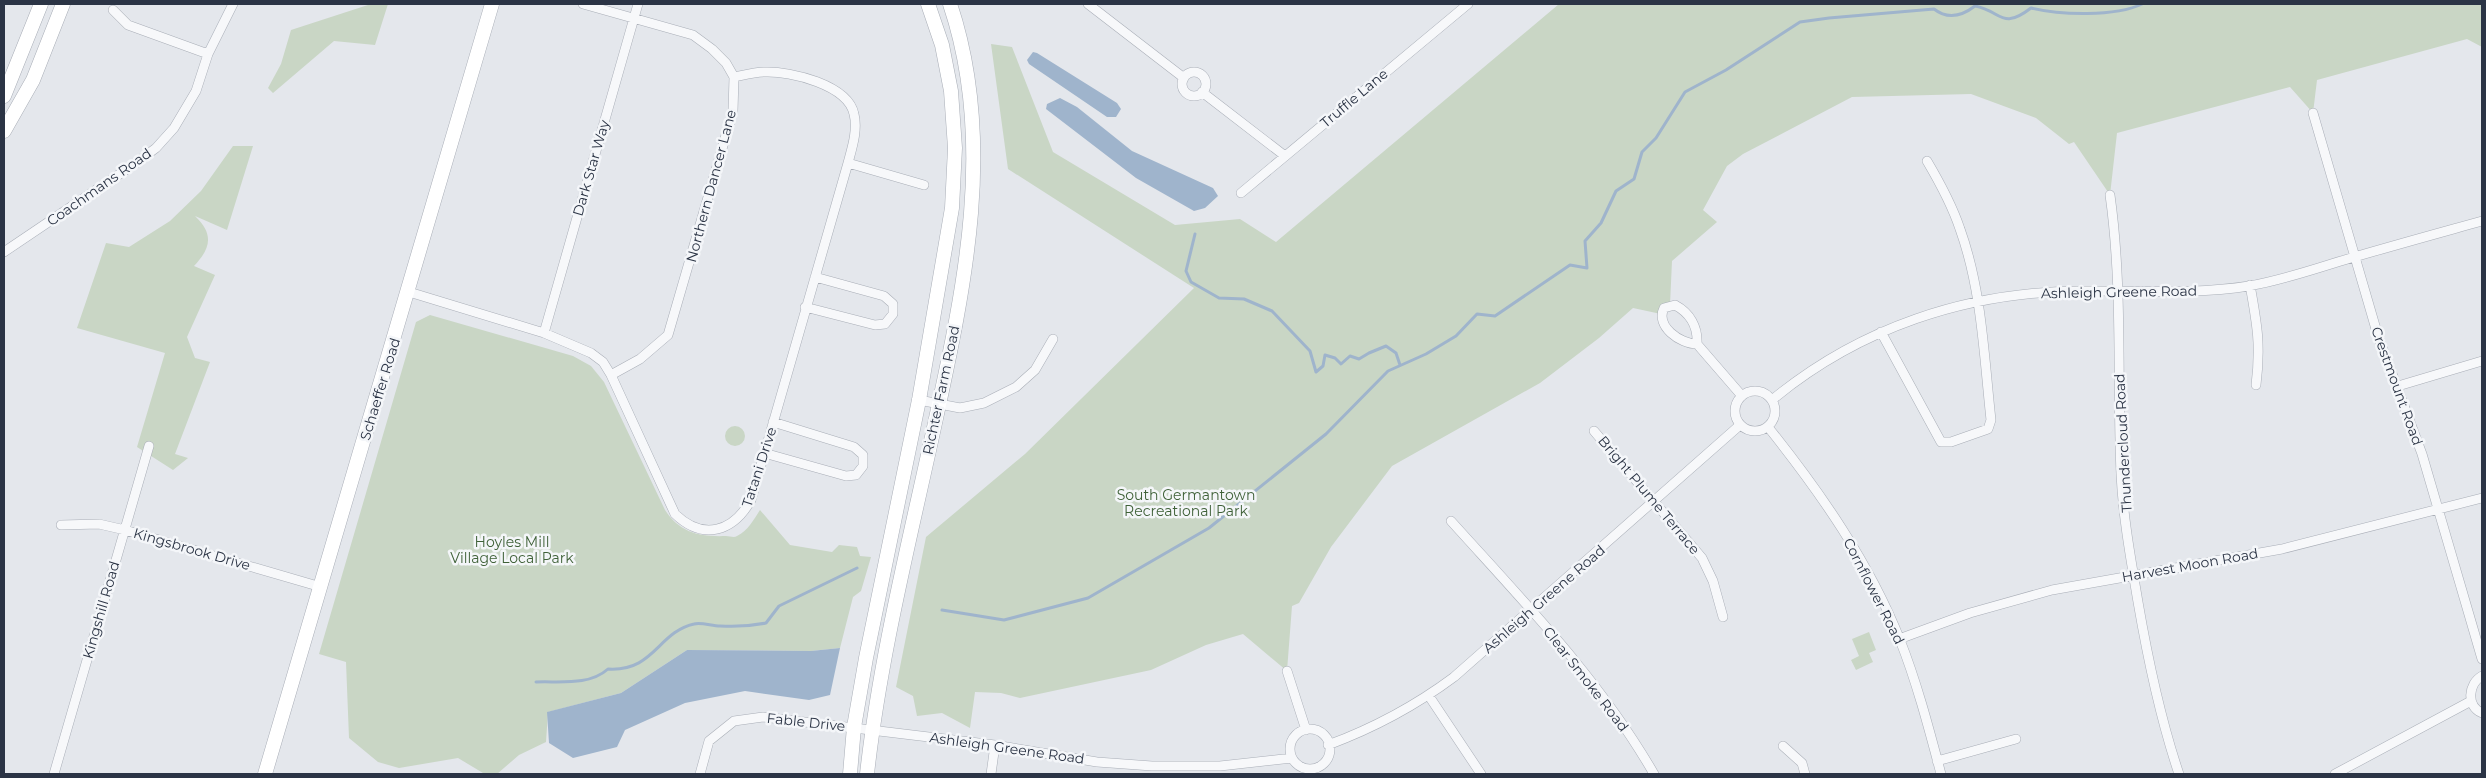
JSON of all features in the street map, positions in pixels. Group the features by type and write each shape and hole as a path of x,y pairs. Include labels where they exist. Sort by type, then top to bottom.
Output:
{"main road":[{"path":"4,96 41,4"},
{"path":"4,131 33,80 62,4"},
{"name":"Schaeffer Road","path":"265,774 409,292 492,4"},
{"name":"Richter Farm Road","path":"850,774 854,727 903,471 919,400 952,208 955,148 951,91 942,45 928,4"},
{"name":"Richter Farm Road","path":"868,774 872,730 892,622 939,405 959,300 973,205 974,116 960,34 950,4"}],"street":[{"name":"Coachmans Road","path":"4,252 156,148 174,128 196,91 208,54 233,4"},
{"path":"583,4 693,35 712,49 726,63 734,76"},
{"name":"Dark Star Way","path":"544,333 638,4"},
{"path":"1088,4 1184,78"},
{"name":"Truffle Lane","path":"1241,193 1468,4"},
{"path":"113,10 128,25 208,54"},
{"name":"Tatani Drive","path":"409,292 544,333 591,353 603,362 611,375 675,514 690,525 711,529 723,528 736,522 751,500 805,307 848,164 856,126 854,112 848,99 835,89 787,74 765,72 734,76"},
{"path":"1193,72 1202,75 1206,82 1202,92 1197,96 1188,94 1182,86 1184,78 1193,72"},
{"name":"Northern Dancer Lane","path":"611,375 640,359 668,336 733,111 734,76"},
{"path":"1202,92 1285,156"},
{"name":"Crestmount Road","path":"2313,113 2378,336 2422,454 2482,659"},
{"path":"1881,332 1938,438 1946,443 1959,440 1983,432 1990,426 1978,302 1961,230 1944,191 1927,161"},
{"path":"848,164 924,185"},
{"name":"Thundercloud Road","path":"2110,195 2116,239 2119,292 2121,476 2133,574 2147,657 2165,734 2179,774"},
{"name":"Ashleigh Greene Road","path":"1772,400 1801,376 1829,358 1881,332 1923,316 1978,302 2034,294 2079,291 2167,293 2250,285 2482,221"},
{"path":"805,307 875,325 885,324 893,314 893,304 884,296 815,277"},
{"path":"2250,285 2259,346 2256,385"},
{"path":"1697,344 1686,344 1677,340 1662,320 1661,314 1664,308 1675,305 1682,309 1698,333 1697,344 1742,396"},
{"path":"919,400 960,408 984,403 1016,387 1034,370 1053,339"},
{"path":"2398,386 2482,361"},
{"path":"1748,392 1762,392 1772,400 1774,417 1768,427 1757,431 1750,431 1740,425 1735,413 1736,406 1742,396 1748,392"},
{"path":"764,453 846,476 856,475 863,466 863,456 854,447 773,422"},
{"name":"Ashleigh Greene Road","path":"1328,745 1364,732 1429,696 1532,611 1740,425"},
{"name":"Cornflower Road","path":"1768,427 1803,471 1842,528 1871,579 1899,639 1917,690 1941,774"},
{"name":"Bright Plume Terrace","path":"1594,431 1702,558 1713,582 1723,617"},
{"name":"Kingshill Road","path":"54,774 149,446"},
{"name":"Harvest Moon Road","path":"1899,639 1970,613 2052,590 2133,574 2282,549 2482,498"},
{"name":"Clear Smoke Road","path":"1451,521 1573,657 1637,744 1654,774"},
{"name":"Kingsbrook Drive","path":"61,525 99,524 125,530 321,587"},
{"path":"1287,671 1306,730"},
{"path":"2482,676 2477,679 2471,689 2471,701 2477,711 2482,713"},
{"path":"1429,696 1481,774"},
{"path":"2335,774 2471,701"},
{"name":"Fable Drive","path":"700,774 710,741 734,721 763,717 872,730"},
{"name":"Ashleigh Greene Road","path":"872,730 995,745 1097,762 1152,766 1220,766 1292,758"},
{"path":"1306,730 1319,732 1326,738 1328,745 1328,758 1320,771 1298,766 1292,758 1291,742 1297,734 1306,730"},
{"path":"1937,761 2016,739"},
{"path":"991,774 995,745"},
{"path":"1783,746 1802,763 1805,774"}],"green space":[{"path":"371,4 388,4 375,45 334,41 273,93 268,88 281,64 291,30"},
{"name":"South Germantown Recreational Park","path":"1559,4 2482,4 2482,47 2467,39 2317,80 2313,113 2290,87 2117,133 2110,195 2074,142 2069,144 2036,118 1971,94 1852,97 1743,154 1727,166 1703,210 1717,222 1672,261 1670,305 1661,314 1633,308 1599,338 1540,383 1392,466 1331,547 1299,603 1292,606 1287,671 1243,634 1206,645 1151,670 1020,698 1001,693 975,692 970,728 942,713 917,716 913,696 896,687 926,537 1025,454 1194,288 1008,169 991,44 1012,47 1053,152 1175,225 1240,219 1276,242"},
{"path":"233,146 253,146 227,230 195,216 205,229 208,241 204,253 194,266 215,275 187,337 195,358 210,362 175,454 188,458 173,470 137,447 165,353 77,328 106,243 129,247 170,221 201,191"},
{"name":"Hoyles Mill Village Local Park","path":"430,315 573,356 591,366 604,382 665,510 684,529 708,536 736,537 748,528 760,510 790,545 832,552 839,545 857,547 860,556 871,557 861,591 853,597 840,648 811,651 687,650 621,693 548,712 546,742 519,755 497,774 483,773 458,758 399,768 378,762 349,738 346,662 319,654 416,322"},
{"path":"735,426 742,429 745,436 742,443 735,446 728,443 725,436 728,429"},
{"path":"1869,632 1876,650 1869,653 1873,662 1856,670 1851,660 1859,656 1852,639"}],"water":[{"path":"1033,52 1117,103 1121,109 1116,117 1107,117 1029,64 1027,60"},
{"path":"1060,98 1077,107 1132,151 1213,188 1218,196 1205,208 1194,211 1136,178 1046,109 1047,104"},
{"path":"840,648 830,695 809,700 745,691 685,703 625,730 617,747 573,758 549,743 547,712 621,693 687,650 811,651"}],"waterway":[{"path":"942,610 1004,620 1088,598 1209,528 1326,434 1388,371 1426,354 1456,336 1477,314 1495,316 1570,265 1587,268 1585,241 1601,223 1616,191 1634,179 1642,152 1656,138 1685,92 1726,70 1800,22 1934,9 1950,16 1960,14 1975,6 1984,8 2007,19 2021,15 2031,8 2057,12 2103,13 2142,4"},
{"path":"1195,234 1186,271 1191,282 1219,298 1244,299 1272,311 1310,351 1316,372 1323,366 1325,355 1335,358 1341,364 1350,356 1359,359 1386,346 1396,353 1400,365"},
{"path":"536,682 583,680 592,678 608,669 623,668 636,664 682,628 694,624 749,626 766,623 779,606 857,568"}]}
